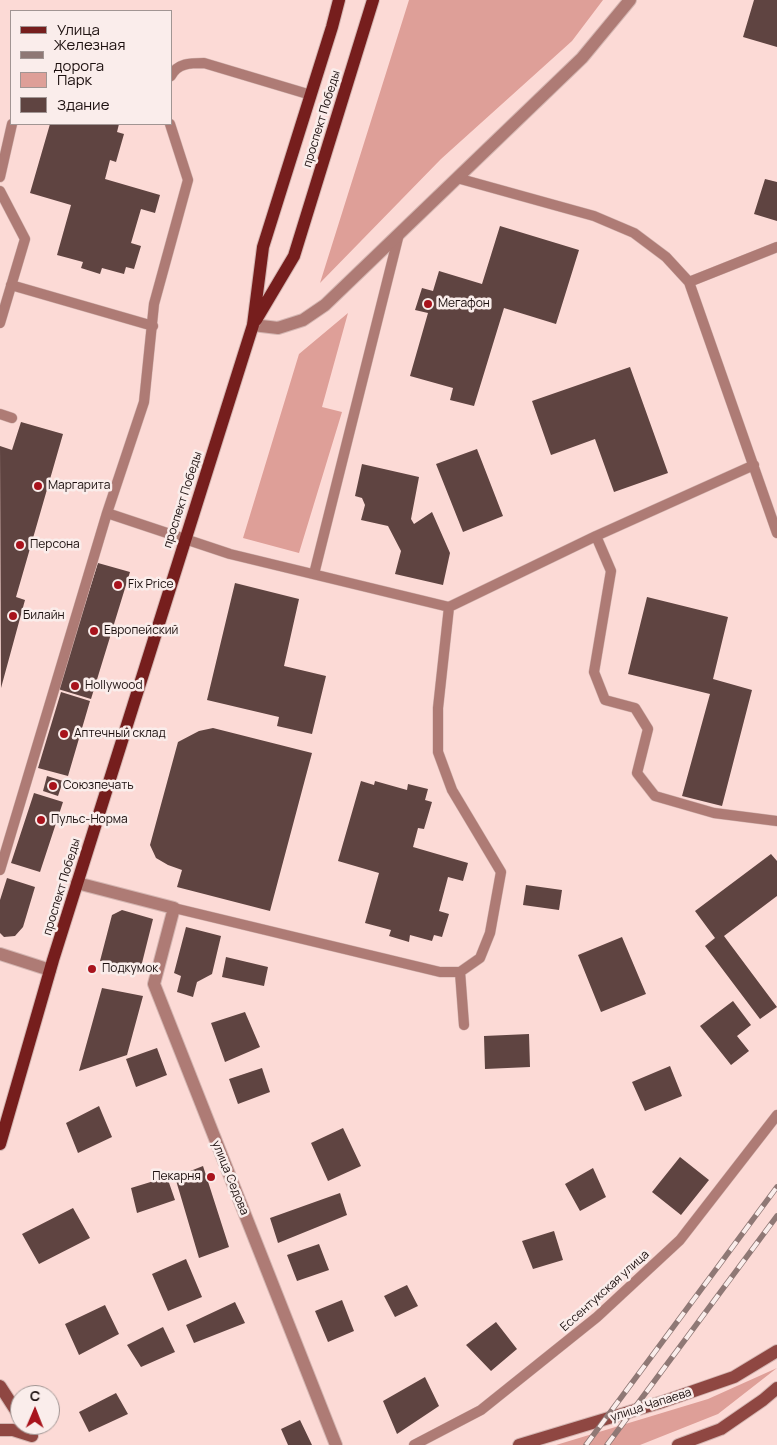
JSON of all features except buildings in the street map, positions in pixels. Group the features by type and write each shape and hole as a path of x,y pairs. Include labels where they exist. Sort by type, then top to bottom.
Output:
{"main road":[{"name":"проспект Победы","path":"0,1144 50,970 253,325 263,247 339,0"},
{"name":"проспект Победы","path":"253,325 294,256 373,0"},
{"name":"улица Чапаева","path":"519,1445 662,1402 734,1377 777,1351"},
{"path":"0,1386 10,1402"},
{"path":"678,1445 721,1429 777,1388"},
{"path":"0,1430 13,1430 35,1441"}],"street":[{"path":"253,325 278,328 303,320 326,305 582,58 630,0"},
{"path":"78,884 174,908"},
{"name":"улица Седова","path":"174,908 154,984 336,1445"},
{"path":"0,954 50,970"}],"lane":[{"path":"172,74 186,63 204,63 311,95"},
{"path":"0,177 12,125"},
{"path":"0,870 107,514 144,402 154,304 188,180 170,125"},
{"path":"458,178 594,216 634,233 666,256 689,282 777,533"},
{"path":"0,191 25,239 0,323"},
{"path":"314,574 399,234"},
{"path":"689,282 777,248"},
{"path":"11,285 153,326"},
{"path":"0,414 12,418"},
{"path":"107,514 230,554 449,607 596,536 754,465"},
{"path":"596,536 611,571 594,672 605,700 635,708 648,729 637,772 655,796 714,813 777,821"},
{"path":"174,908 440,972 460,972 480,958 490,933 501,872 452,790 438,752 438,708 449,607"},
{"path":"460,972 464,1025"},
{"name":"Ессентукская улица","path":"414,1445 481,1410 597,1317 680,1240 777,1115"}],"green space":[{"path":"409,0 603,0 572,41 441,159 320,283"},
{"path":"348,313 322,407 342,412 299,553 243,538 299,354"},
{"path":"777,1368 718,1414 640,1445 556,1445 708,1399"}],"railway":[{"path":"586,1445 777,1187"},
{"path":"607,1445 777,1216"}],"place":[{"name":"Мегафон","path":"428,304"},
{"name":"Маргарита","path":"38,486"},
{"name":"Персона","path":"20,545"},
{"name":"Fix Price","path":"118,585"},
{"name":"Билайн","path":"13,616"},
{"name":"Европейский","path":"94,631"},
{"name":"Hollywood","path":"75,686"},
{"name":"Аптечный склад","path":"64,734"},
{"name":"Союзпечать","path":"53,786"},
{"name":"Пульс-Норма","path":"41,820"},
{"name":"Подкумок","path":"92,969"},
{"name":"Пекарня","path":"211,1177"}]}
